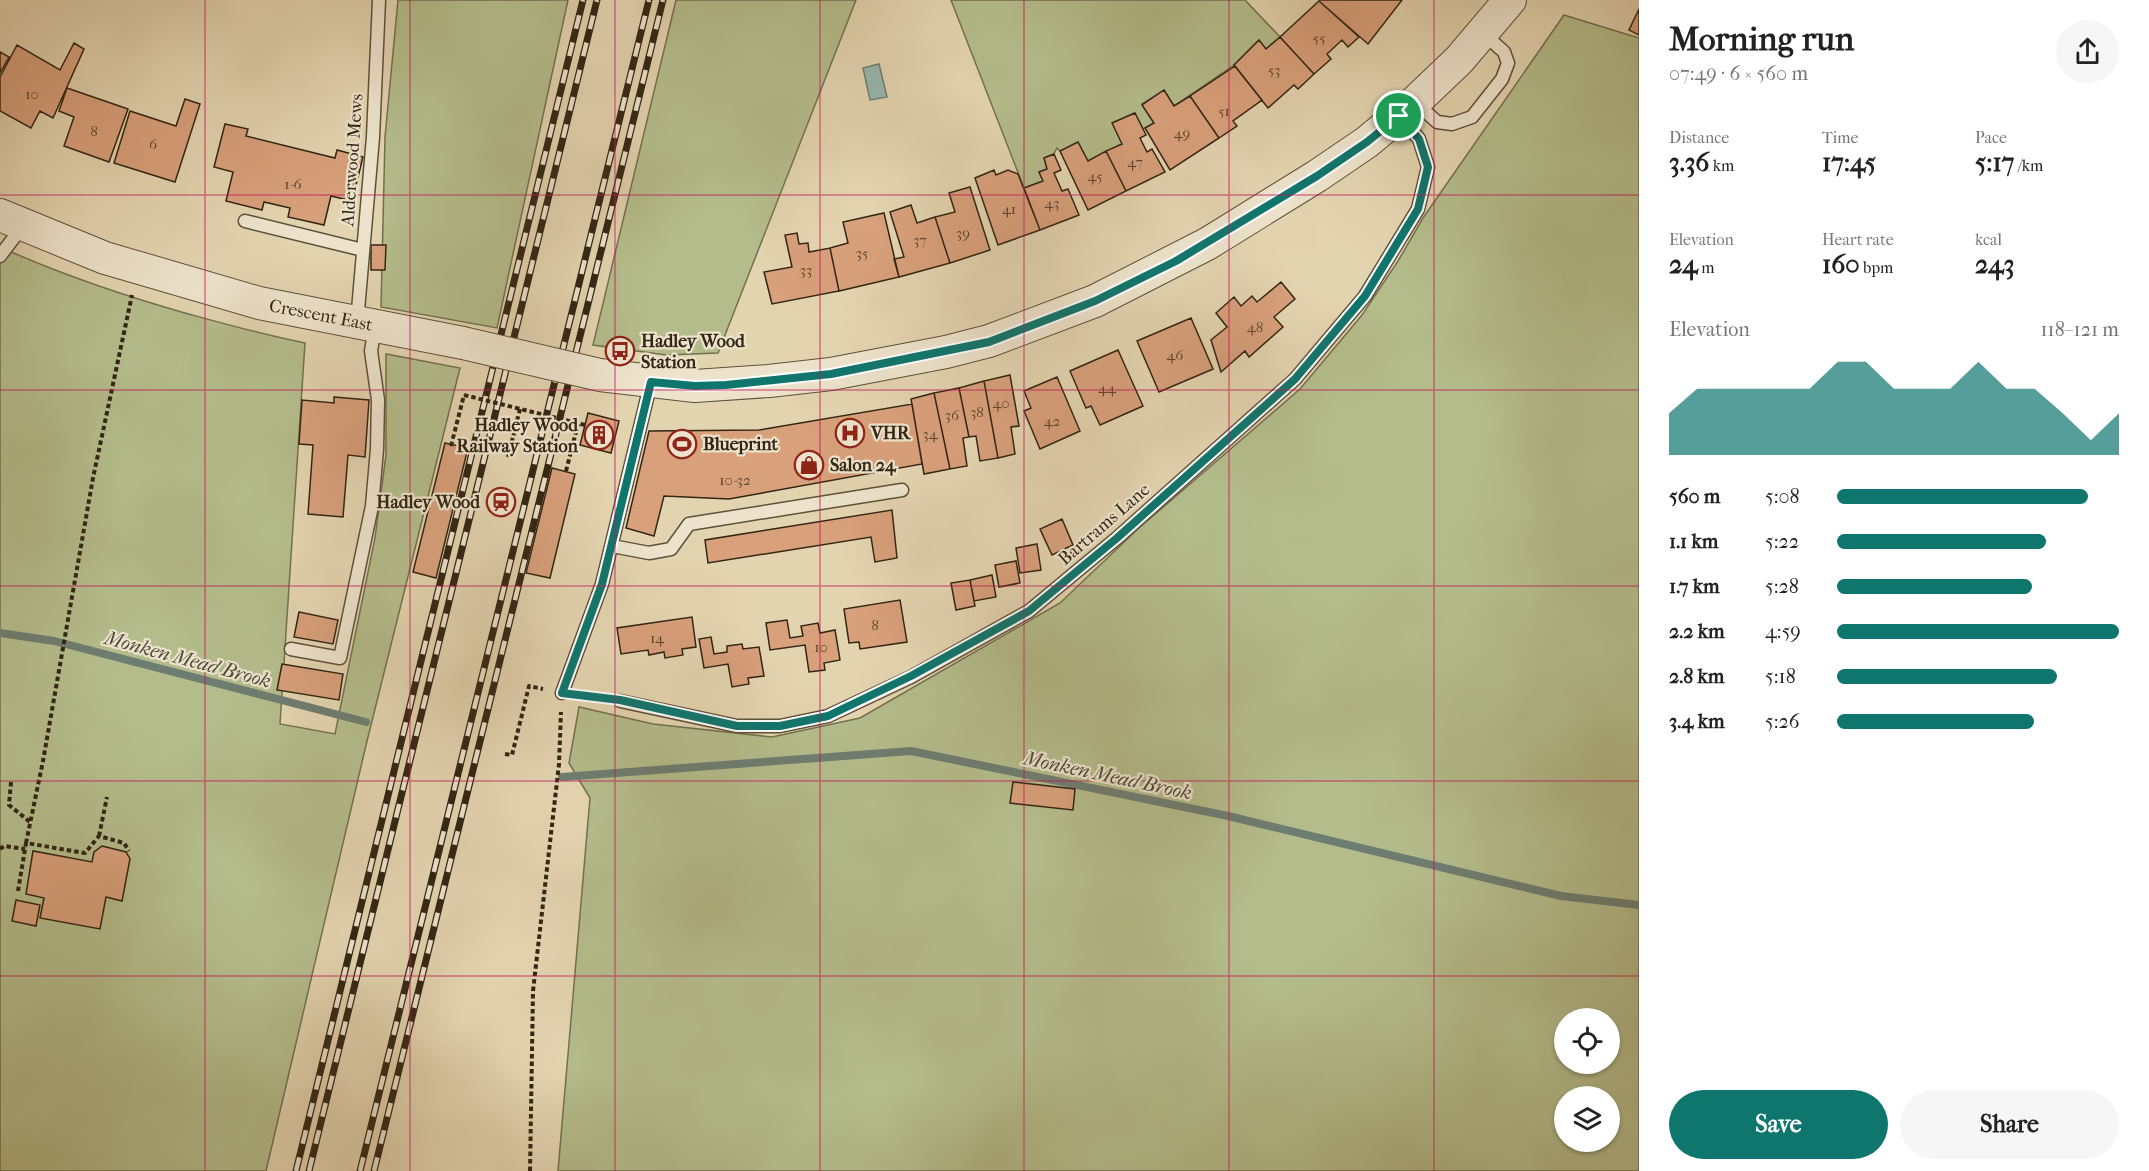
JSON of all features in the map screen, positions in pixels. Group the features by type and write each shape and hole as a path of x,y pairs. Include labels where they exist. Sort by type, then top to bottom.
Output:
{"street":[{"name":"Crescent East","path":"12,220 138,268 259,303 463,344 600,375 695,386 831,374 989,342 1095,301 1176,261 1317,176 1367,142 1407,109 1459,60 1510,0"}],"lane":[{"name":"Alderwood Mews","path":"291,650 340,658 372,506 378,400 366,324 363,250 373,137 379,0"},
{"path":"1407,109 1437,122 1452,124 1472,117 1502,79 1508,63 1504,52 1483,33"},
{"name":"Bartrams Lane","path":"620,700 737,726 780,726 828,716 911,676 1029,611 1117,538 1295,379 1365,296 1418,209 1428,167 1407,109"},
{"path":"0,256 12,220"},
{"path":"245,221 363,250"},
{"path":"562,693 602,584 651,382"},
{"path":"612,546 649,553 671,549 689,524 902,490"}],"path":[{"path":"18,891 93,478 138,268"},
{"path":"451,446 464,395 585,425"},
{"path":"508,457 520,409"},
{"path":"566,471 578,424"},
{"path":"506,754 512,755 529,686 562,693 620,700"},
{"path":"530,1171 533,991 559,764 562,693"},
{"path":"11,782 9,805 30,822"},
{"path":"26,843 85,854 99,836 107,797"},
{"path":"99,836 124,843 129,852"},
{"path":"0,849 4,846 25,849"}],"green space":[{"path":"398,0 568,0 497,328 381,307 385,137"},
{"path":"676,0 856,0 718,353 666,355 593,345"},
{"path":"951,0 1245,0 1280,37 1266,49 1259,41 1234,65 1174,106 1164,90 1142,104 1154,123 1143,129 1134,113 1113,123 1122,144 1088,161 1078,142 1060,151 1057,148 1054,154 1044,158 1047,169 1039,172 1043,181 1024,188"},
{"path":"1564,15 1639,38 1639,1171 558,1171 590,798 569,763 579,707 653,724 772,737 860,718 1060,603 1139,528 1300,389 1362,315 1423,218"},
{"path":"0,247 68,275 138,299 305,343 280,724 335,734 375,538 386,455 386,354 460,368 367,741 266,1171 0,1171"}],"water":[{"path":"879,64 887,97 870,100 863,68"}],"building":[{"path":"1320,0 1402,0 1368,44"},
{"path":"1319,1 1359,37 1348,47 1342,40 1327,54 1331,59 1314,74 1280,37"},
{"path":"1639,9 1639,35 1629,30"},
{"path":"1280,37 1314,74 1298,89 1294,85 1268,108 1234,65 1259,40 1266,49"},
{"path":"74,43 84,49 53,118 40,111 31,128 0,111 0,77 17,45 60,70"},
{"path":"0,52 9,57 0,73"},
{"path":"1235,66 1262,100 1233,121 1237,126 1219,138 1190,96"},
{"path":"67,88 128,109 109,162 64,146 74,117 59,111"},
{"path":"1164,90 1174,106 1190,96 1219,138 1170,170 1145,128 1154,123 1142,105"},
{"path":"185,99 200,104 175,182 114,163 130,111 176,126"},
{"path":"1135,113 1146,135 1140,138 1147,152 1152,149 1165,172 1126,191 1106,151 1122,144 1112,123"},
{"path":"225,124 248,129 246,136 335,158 337,150 363,157 352,201 331,196 324,225 288,217 290,208 264,202 262,210 226,201 233,172 214,167"},
{"path":"1078,142 1088,161 1106,151 1126,191 1088,210 1060,151"},
{"path":"1054,154 1061,170 1054,173 1062,191 1068,189 1079,215 1040,230 1024,188 1043,181 1039,172 1047,169 1044,158"},
{"path":"994,170 996,175 1008,170 1018,174 1040,230 998,245 975,178"},
{"path":"970,187 990,250 950,263 935,217 955,212 949,193"},
{"path":"911,205 917,223 935,217 950,263 899,277 894,259 904,257 890,212"},
{"path":"884,213 899,277 839,291 830,248 848,243 843,222"},
{"path":"797,233 799,244 808,243 809,252 830,248 839,291 772,304 764,272 792,267 785,235"},
{"path":"371,245 386,245 385,270 371,270"},
{"path":"1281,282 1295,299 1274,317 1283,327 1249,357 1245,351 1221,372 1211,340 1227,327 1216,313 1234,297 1241,306 1252,296 1257,302"},
{"path":"1191,318 1213,369 1159,392 1137,341"},
{"path":"1118,350 1143,406 1100,425 1091,406 1086,408 1070,371"},
{"path":"1010,375 1019,426 1011,427 1015,454 998,458 984,381"},
{"path":"1057,377 1080,431 1040,449 1024,411 1031,408 1024,391"},
{"path":"984,381 998,458 980,461 976,436 969,437 959,388"},
{"path":"959,388 969,437 963,438 967,466 950,469 934,393"},
{"path":"934,393 950,469 924,474 911,399"},
{"path":"334,397 369,400 365,457 348,455 343,517 308,514 313,445 299,444 302,400 334,403"},
{"path":"912,404 922,464 729,499 664,496 654,536 626,528 649,431 759,430"},
{"name":"Hadley Wood Railway Station","path":"588,413 619,421 611,453 580,445"},
{"path":"445,443 468,448 436,578 413,572"},
{"path":"552,468 575,474 550,578 526,573"},
{"path":"892,510 897,558 875,562 871,537 708,563 705,540"},
{"path":"1062,519 1073,545 1052,555 1040,529"},
{"path":"1037,544 1041,570 1020,573 1016,548"},
{"path":"1016,561 1020,583 999,587 995,565"},
{"path":"992,575 996,597 974,601 970,580"},
{"path":"970,580 975,606 956,610 951,583"},
{"path":"900,600 907,642 860,649 859,642 849,643 844,609"},
{"path":"299,612 338,620 333,644 294,637"},
{"path":"692,617 696,647 682,649 683,655 665,658 664,652 649,655 648,650 621,654 617,628"},
{"path":"787,620 790,638 803,636 801,626 818,623 820,633 835,630 840,660 824,663 825,670 809,672 805,645 770,650 766,623"},
{"path":"711,637 714,654 727,652 727,646 742,644 743,649 759,647 764,676 748,678 749,684 732,687 728,664 704,668 699,639"},
{"path":"282,664 343,674 339,700 277,690"},
{"path":"1013,782 1075,789 1073,810 1010,803"},
{"path":"102,846 126,852 130,859 122,901 106,897 100,929 40,918 44,898 26,894 33,851 92,862 94,852"},
{"path":"16,900 40,905 36,926 12,921"}],"waterway":[{"name":"Monken Mead Brook","path":"0,633 54,641 366,722"},
{"name":"Monken Mead Brook","path":"562,777 911,751 1228,816 1561,896 1639,905"}],"railway":[{"path":"296,1171 583,0"},
{"path":"309,1171 597,0"},
{"path":"360,1171 649,0"},
{"path":"374,1171 663,0"}],"place":[{"name":"Hadley Wood Station","path":"620,351"},
{"name":"VHR","path":"850,433"},
{"name":"Hadley Wood Railway Station","path":"599,435"},
{"name":"Blueprint","path":"682,444"},
{"name":"Salon 24","path":"809,465"},
{"name":"Hadley Wood","path":"501,502"}],"route":[{"path":"1399,116 1419,139 1428,167 1418,209 1365,296 1295,379 1117,538 1029,611 911,676 828,716 780,726 737,726 678,715 620,700 562,693 602,584 651,382 695,386 726,385 831,374 989,342 1095,301 1207,244 1317,176 1367,142 1399,116"}]}
